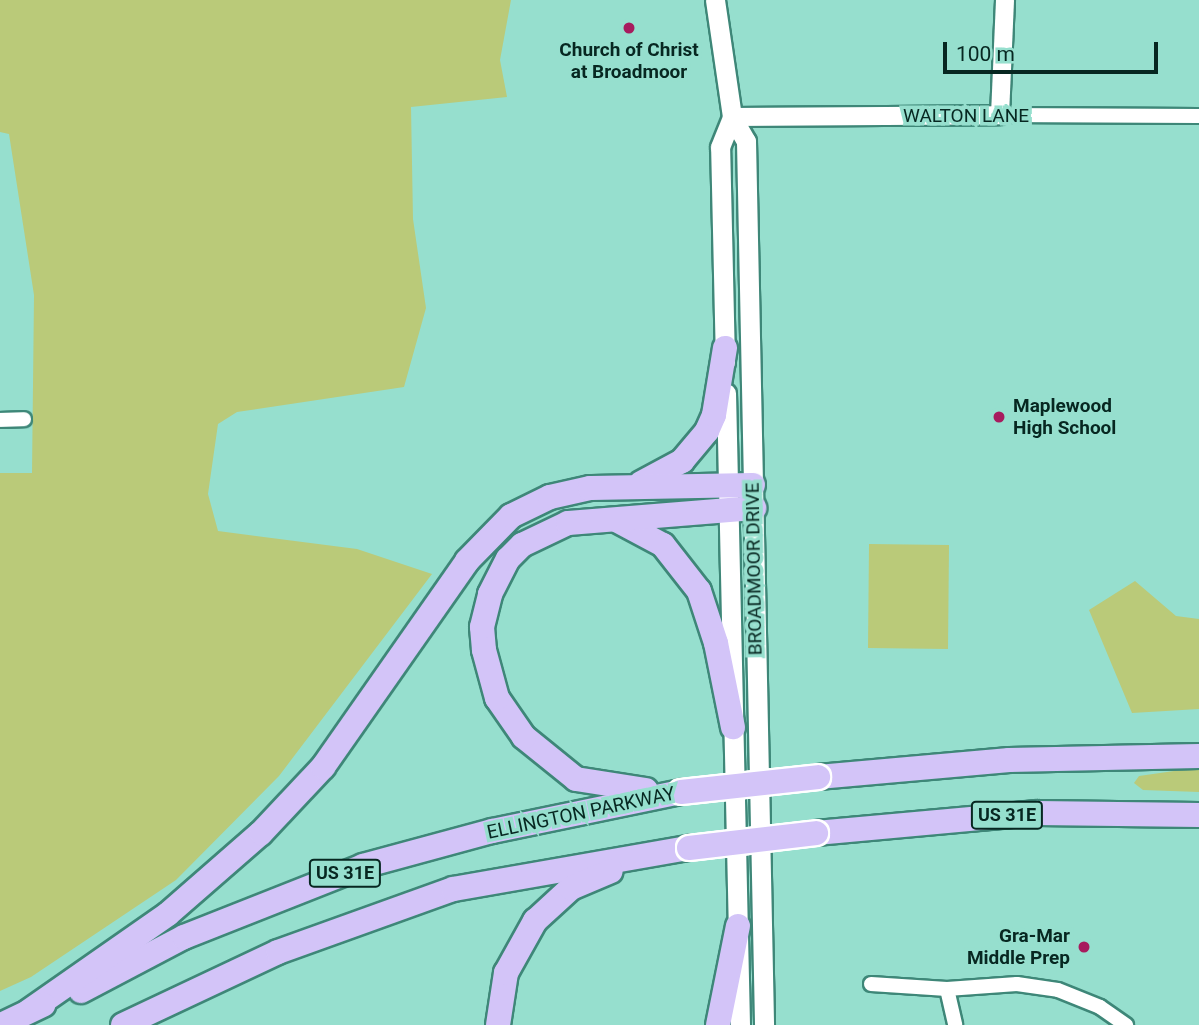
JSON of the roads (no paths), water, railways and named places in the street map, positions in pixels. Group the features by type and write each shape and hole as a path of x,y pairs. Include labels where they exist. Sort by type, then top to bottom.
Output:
{"highway":[{"path":"634,486 682,461 707,431 714,415 725,348"},
{"path":"29,1011 169,914 261,833 340,746 467,561 496,529 530,506 566,492 634,486 728,498"},
{"path":"681,792 623,789 576,779 524,737 497,698 491,676 482,627 490,594 508,558 553,528 728,498 754,496"},
{"path":"607,519 626,522 663,545 691,578 707,610 733,727"},
{"name":"ELLINGTON PARKWAY","path":"1,1025 78,992 230,917 363,866 492,831 681,792 818,777 1009,760 1199,756"},
{"name":"US 31E","path":"124,1025 278,952 453,889 690,848 816,833 1037,813 1199,815"},
{"path":"498,1025 500,992 513,957 553,902 593,877 690,848"},
{"path":"718,1025 738,926"}],"main road":[{"name":"BROADMOOR DRIVE","path":"715,0 732,117 747,141 764,1025"},
{"name":"BROADMOOR DRIVE","path":"732,117 720,147 740,1025"}],"street":[{"path":"1000,115 1005,0"},
{"name":"WALTON LANE","path":"732,117 1199,116"},
{"path":"0,420 24,419"},
{"path":"872,984 947,989 1017,984 1058,990 1100,1007 1126,1025"},
{"path":"947,989 955,1025"}],"place":[{"name":"Church of Christ at Broadmoor","path":"629,28"},
{"name":"Maplewood High School","path":"999,417"},
{"name":"Gra-Mar Middle Prep","path":"1084,947"}]}
